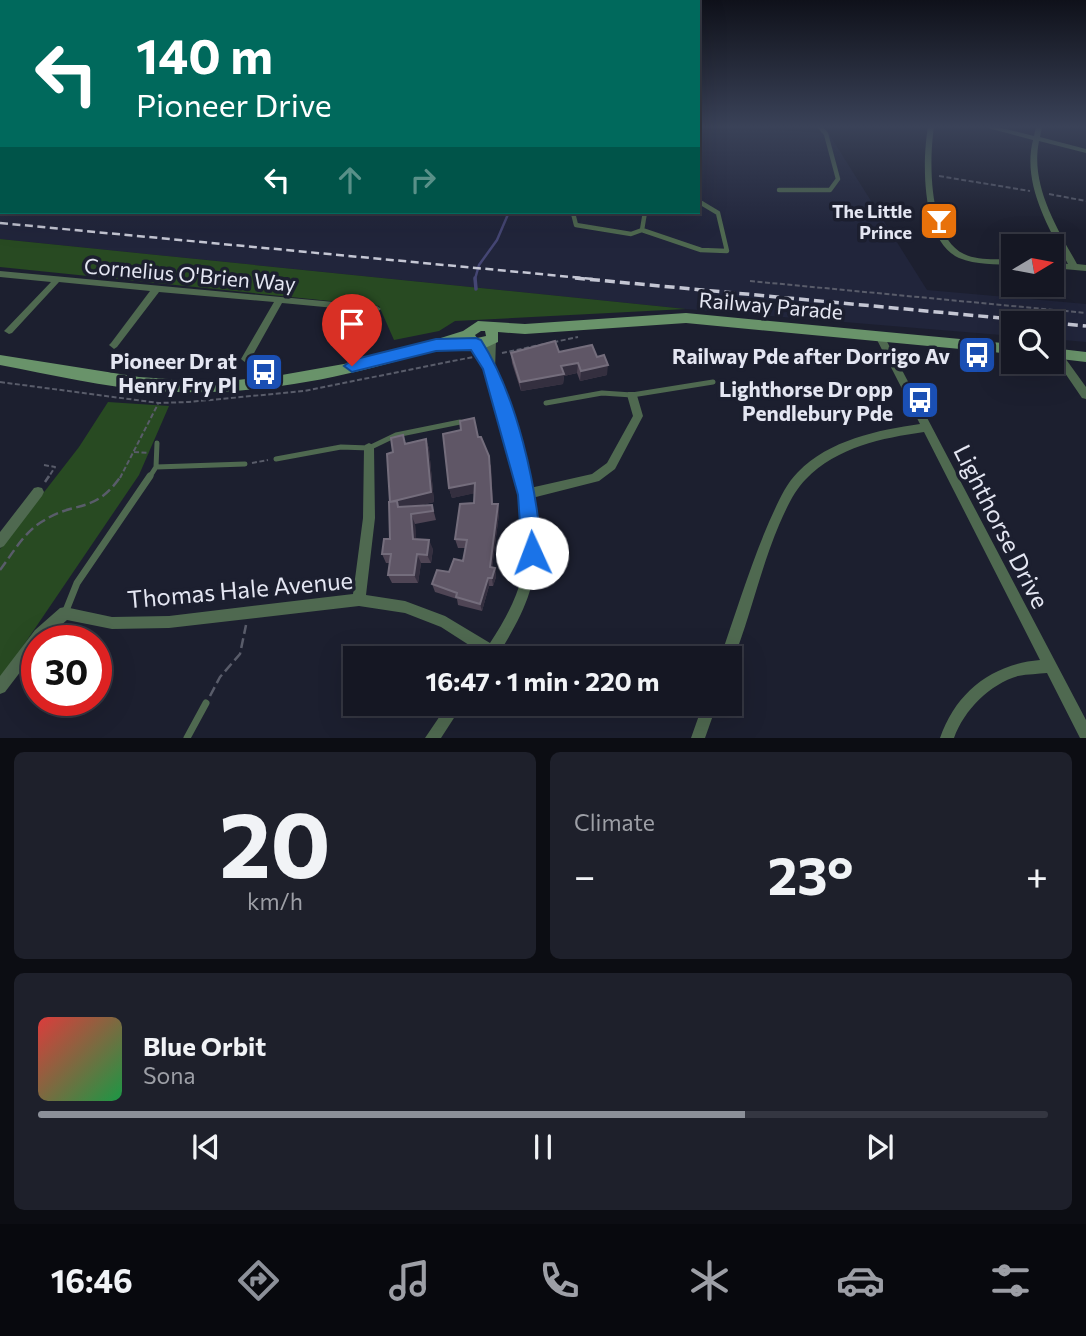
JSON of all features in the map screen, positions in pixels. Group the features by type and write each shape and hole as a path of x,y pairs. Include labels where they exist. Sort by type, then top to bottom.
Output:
{"main road":[{"name":"Railway Parade","path":"0,360 136,383 216,386 304,377 436,345 483,342 525,329 669,317 1001,348"},
{"path":"1064,354 1086,357"}],"street":[{"path":"928,161 927,174 937,219 949,248 970,258 1001,261"},
{"path":"1033,161 1037,192 1074,267"},
{"path":"1064,266 1086,268"},
{"name":"Cornelius O'Brien Way","path":"0,274 377,309"},
{"path":"9,331 56,281"},
{"path":"114,345 158,288"},
{"path":"246,359 280,299"},
{"name":"Lighthorse Drive","path":"880,336 1086,735"},
{"path":"483,342 528,495 533,536 531,570 521,605 509,631 497,646"},
{"path":"1064,366 1086,395"},
{"path":"528,495 595,478 611,466 638,416 632,395"},
{"path":"731,646 777,518 800,477 833,452 865,439 928,427"},
{"path":"359,600 369,518 369,448"},
{"path":"0,542 38,492"},
{"name":"Thomas Hale Avenue","path":"65,613 112,622 169,622 249,615 359,600 405,607 444,622 477,646"},
{"path":"0,687 40,635 65,613"},
{"path":"947,737 951,720 979,690 1017,670 1051,666"},
{"path":"432,737 447,716"},
{"path":"698,737 706,716"}],"lane":[{"path":"779,190 830,190 838,179 833,161"},
{"path":"573,214 576,225 631,234 642,230 701,250 727,251 718,213 700,202"},
{"path":"642,230 645,214"},
{"path":"546,403 603,393 632,395 713,382"},
{"path":"276,459 341,447 369,448 397,435 460,422"},
{"path":"65,613 77,583 156,467 157,443"},
{"path":"156,467 245,464"},
{"path":"187,737 206,703"}],"path":[{"path":"927,174 1086,201"},
{"path":"750,281 1086,313"},
{"path":"0,382 159,403 272,396 483,342 498,355 507,350 588,335"},
{"path":"0,570 34,526 51,516 85,507 106,496 159,403"},
{"path":"133,452 157,453"},
{"path":"245,464 276,459"},
{"path":"38,492 55,467 44,465"},
{"path":"206,703 220,677 240,654 249,615"}],"shaded area":[{"path":"700,161 846,161 927,290 1086,304 1086,342 1064,340 1064,311 1001,311 1001,335 686,309 0,239 0,214 700,214"}],"green space":[{"path":"0,239 686,309 455,321 439,331 394,340 379,306 0,267"},
{"path":"108,402 169,406 139,475 37,625 21,625 21,649 0,680 0,549 79,447"}],"building":[{"path":"555,341 559,352 592,345 597,357 604,355 608,365 581,371 578,363 561,366 564,374 520,382 511,353"},
{"path":"474,418 478,437 481,437 489,456 492,504 498,504 490,567 495,568 492,578 488,578 480,604 456,597 457,593 432,584 437,570 449,572 454,559 463,561 467,540 455,539 460,504 474,503 475,483 449,488 443,434 461,430 460,421"},
{"path":"403,435 405,444 426,439 431,492 390,502 387,454 393,452 391,438"},
{"path":"397,501 398,507 432,505 433,511 411,514 413,539 429,540 427,555 417,554 414,575 388,575 391,554 382,554 384,539 390,539 389,502"}],"waterway":[{"path":"475,279 479,265 497,240 508,214"},
{"path":"475,279 476,289"}],"railway":[{"path":"0,223 593,279"},
{"path":"575,278 1086,326"}],"place":[{"name":"The Little Prince","path":"939,221"},
{"name":"Railway Pde after Dorrigo Av","path":"977,355"},
{"name":"Pioneer Dr at Henry Fry Pl","path":"264,372"},
{"name":"Lighthorse Dr opp Pendlebury Pde","path":"920,400"}],"route":[{"path":"352,366 436,345 476,344 491,368 528,495 533,536 532,553"}]}
